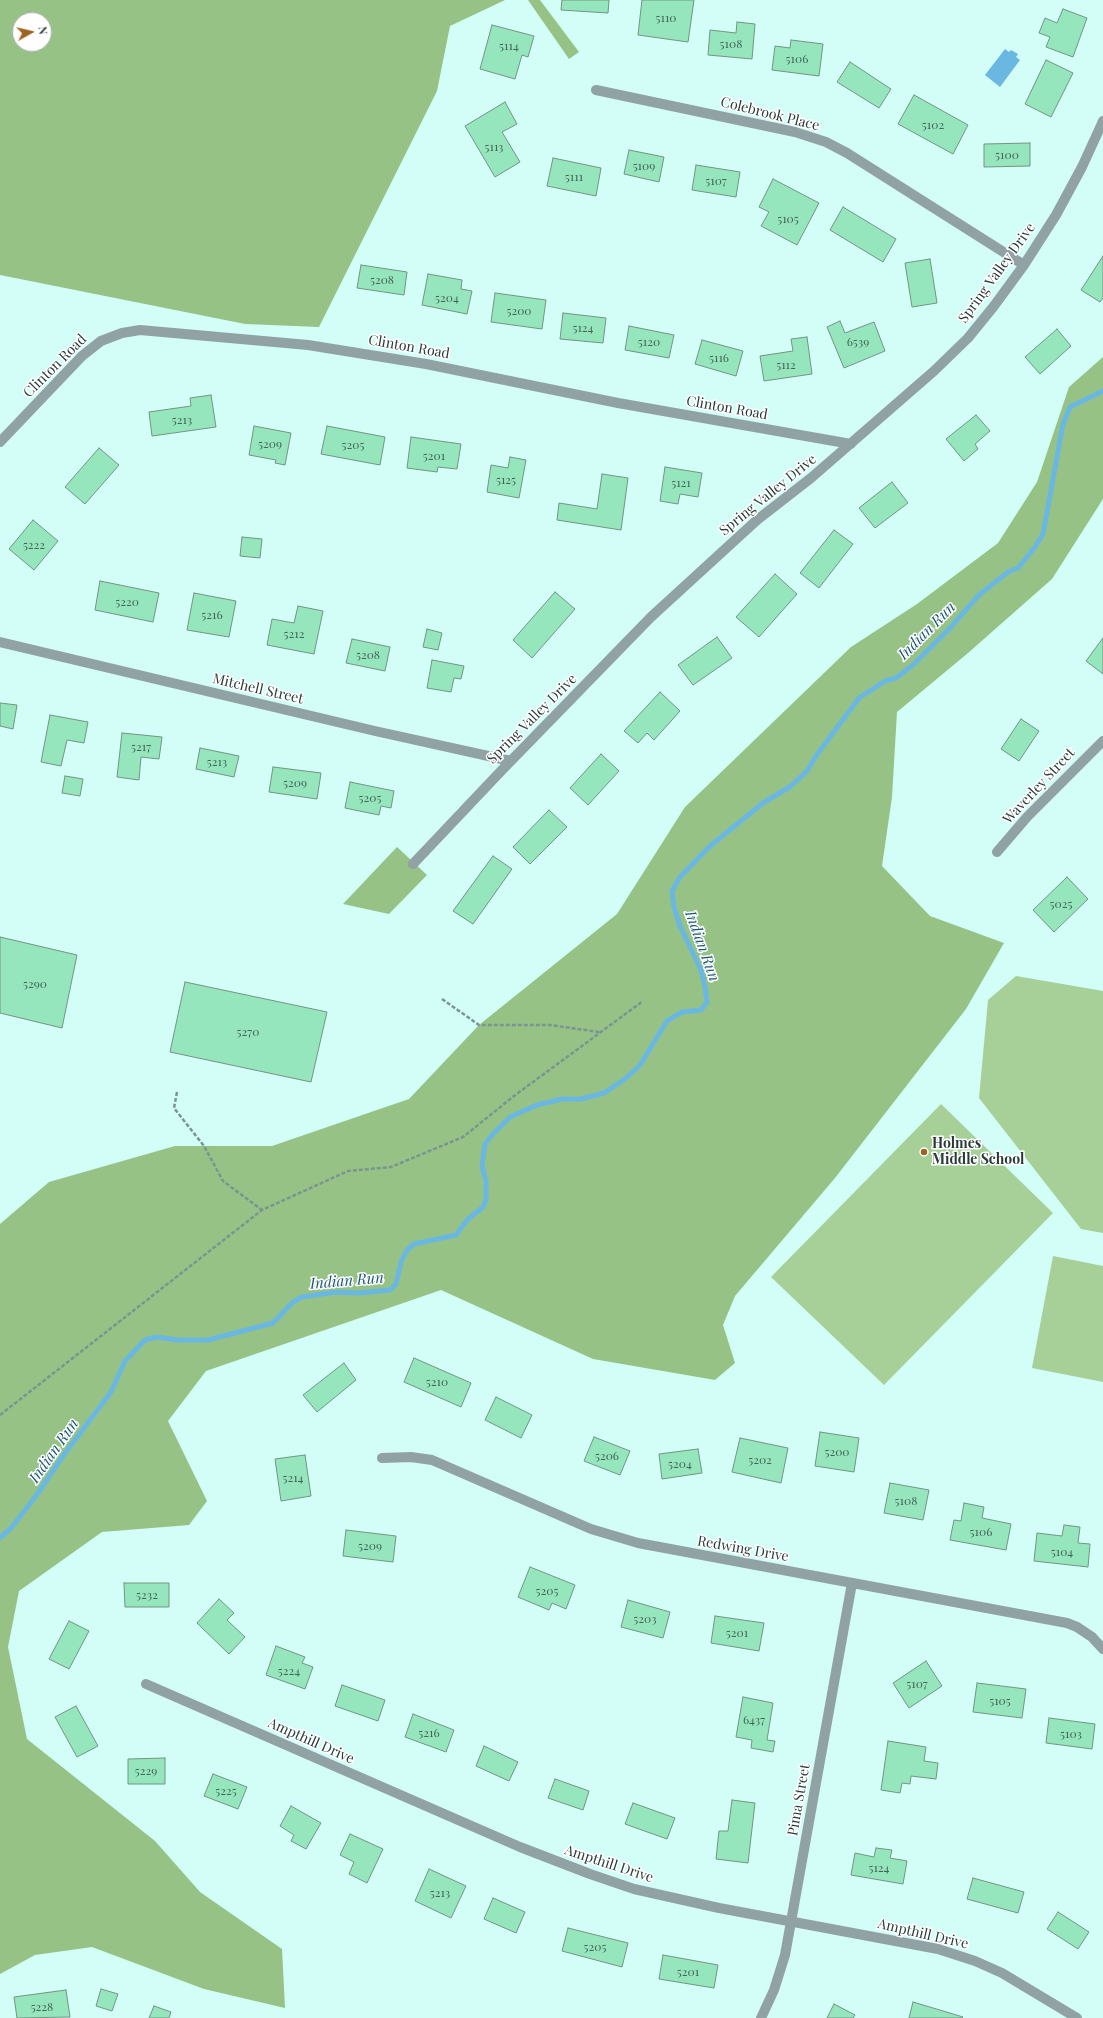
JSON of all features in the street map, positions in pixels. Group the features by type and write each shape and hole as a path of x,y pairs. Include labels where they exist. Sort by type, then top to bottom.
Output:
{"street":[{"name":"Colebrook Place","path":"596,90 795,132 826,142 847,153 1024,265"},
{"name":"Spring Valley Drive","path":"413,864 511,760 651,617 757,520 851,444 934,372 968,338 1024,265 1056,215 1082,167 1103,121"},
{"name":"Clinton Road","path":"0,442 82,356 101,341 122,333 140,330 316,346 426,364 618,403 851,444"},
{"name":"Mitchell Street","path":"0,642 375,731 511,760"},
{"name":"Waverley Street","path":"997,852 1027,817 1103,741"},
{"name":"Redwing Drive","path":"382,1458 411,1457 432,1460 613,1537 684,1553 1067,1623 1077,1627 1092,1637 1103,1649"},
{"name":"Pima Street","path":"761,2018 774,1990 785,1955 852,1583"},
{"name":"Ampthill Drive","path":"146,1684 520,1847 590,1874 634,1889 719,1908 938,1949 975,1961 1002,1973 1077,2018"}],"path":[{"path":"442,999 479,1025 550,1025 600,1032"},
{"path":"0,1415 262,1210 348,1172 391,1167 463,1137 514,1096 642,1001"},
{"path":"177,1092 174,1108 204,1146 223,1181 262,1210"}],"green space":[{"path":"0,0 505,0 450,26 437,91 319,327 245,324 0,275"},
{"path":"528,0 540,0 579,52 569,59"},
{"path":"1103,357 1103,499 1052,579 968,653 897,712 892,797 882,866 930,916 1004,943 966,1009 835,1178 735,1296 723,1325 735,1363 715,1380 593,1359 441,1290 206,1371 168,1421 207,1501 189,1525 102,1532 19,1591 8,1647 27,1739 155,1841 200,1892 282,1949 285,2008 204,1989 92,1947 35,1955 0,1974 0,1224 49,1182 175,1146 272,1146 409,1099 479,1025 617,914 685,807 851,647 917,604 998,543 1037,482 1069,387"},
{"path":"397,847 427,875 389,914 343,904"},
{"path":"1016,976 1103,991 1103,1233 1081,1229 979,1098 988,1000"},
{"path":"941,1104 1053,1213 884,1385 771,1277"},
{"path":"1053,1256 1103,1266 1103,1382 1032,1368"}],"water":[{"path":"1005,49 1009,52 1011,50 1018,54 1016,57 1020,60 1000,87 985,75"}],"building":[{"path":"562,0 609,0 608,13 561,10"},
{"path":"642,0 694,0 688,42 638,35"},
{"path":"1063,9 1087,18 1073,57 1046,47 1050,37 1039,33 1045,18 1057,23"},
{"path":"737,22 755,24 752,59 708,55 710,30 736,33"},
{"path":"492,25 534,36 528,57 522,55 515,79 480,69"},
{"path":"791,40 823,44 819,76 772,70 775,46 790,48"},
{"path":"1046,60 1073,73 1051,117 1025,104"},
{"path":"850,62 891,89 879,108 837,82"},
{"path":"914,95 968,125 953,154 898,124"},
{"path":"505,102 517,124 502,132 520,162 495,177 465,126"},
{"path":"1030,143 1030,166 984,167 984,144"},
{"path":"629,150 664,157 659,182 624,174"},
{"path":"553,158 601,168 596,196 547,186"},
{"path":"696,165 740,172 736,197 692,190"},
{"path":"773,179 819,203 797,245 761,226 769,212 759,207"},
{"path":"843,207 896,239 883,262 830,230"},
{"path":"1103,256 1103,298 1100,302 1081,290"},
{"path":"930,259 937,303 912,307 905,263"},
{"path":"361,265 407,272 404,295 357,288"},
{"path":"428,274 462,280 461,289 472,291 467,314 422,305"},
{"path":"495,293 546,300 542,329 491,322"},
{"path":"563,313 606,318 603,343 560,339"},
{"path":"840,321 845,333 874,322 885,351 844,368 827,327"},
{"path":"629,326 674,335 669,358 625,350"},
{"path":"1057,329 1071,346 1040,374 1025,357"},
{"path":"807,337 812,374 764,381 760,356 793,351 791,339"},
{"path":"702,340 743,351 736,376 695,364"},
{"path":"211,395 216,427 152,436 149,412 191,406 190,398"},
{"path":"976,415 990,431 975,444 978,449 964,461 946,439"},
{"path":"254,426 291,433 285,465 275,463 276,460 249,455"},
{"path":"327,426 385,437 380,465 321,454"},
{"path":"411,437 461,444 457,469 438,467 437,472 407,468"},
{"path":"99,448 119,465 85,504 65,487"},
{"path":"510,457 526,460 519,498 487,492 491,465 508,468"},
{"path":"665,467 702,473 698,497 680,494 678,504 660,501"},
{"path":"602,474 628,478 621,530 557,520 559,503 597,509"},
{"path":"892,482 908,503 875,528 859,508"},
{"path":"33,520 58,541 34,570 9,549"},
{"path":"834,530 853,544 819,588 800,573"},
{"path":"242,537 262,539 260,558 240,556"},
{"path":"775,574 797,594 759,637 736,617"},
{"path":"100,581 159,593 153,622 95,610"},
{"path":"555,592 575,609 532,658 513,640"},
{"path":"194,593 236,601 229,637 187,630"},
{"path":"298,606 323,611 314,654 267,645 272,619 294,623"},
{"path":"427,629 442,633 438,650 423,647"},
{"path":"717,637 732,658 693,685 678,665"},
{"path":"1103,638 1103,674 1086,661"},
{"path":"352,639 390,647 385,671 346,663"},
{"path":"432,660 464,666 461,679 454,678 451,692 427,688"},
{"path":"660,692 680,711 654,740 647,733 638,743 624,731"},
{"path":"0,703 17,705 13,729 0,726"},
{"path":"50,715 88,722 84,743 67,740 61,766 41,762"},
{"path":"1021,719 1039,731 1019,761 1001,749"},
{"path":"122,733 162,737 159,759 141,757 139,780 117,777"},
{"path":"200,748 239,756 234,777 196,769"},
{"path":"601,754 619,771 588,805 570,788"},
{"path":"273,767 321,773 317,799 269,792"},
{"path":"65,776 83,779 80,796 62,793"},
{"path":"350,782 394,791 391,808 381,806 379,815 345,808"},
{"path":"549,810 567,827 530,864 513,847"},
{"path":"493,856 512,869 473,924 453,911"},
{"path":"1067,877 1088,899 1054,932 1033,910"},
{"path":"0,937 77,955 62,1028 0,1013"},
{"path":"185,982 327,1012 311,1082 170,1052"},
{"path":"414,1358 471,1383 461,1407 404,1382"},
{"path":"344,1363 356,1380 317,1412 303,1395"},
{"path":"496,1397 532,1415 521,1438 485,1420"},
{"path":"820,1432 859,1438 854,1472 815,1466"},
{"path":"594,1437 630,1451 620,1475 584,1461"},
{"path":"740,1438 788,1448 781,1483 732,1472"},
{"path":"698,1449 702,1473 662,1479 659,1454"},
{"path":"305,1455 311,1496 281,1501 275,1459"},
{"path":"890,1483 929,1490 923,1520 884,1513"},
{"path":"964,1503 984,1507 982,1518 1011,1524 1006,1550 950,1540 954,1520 961,1521"},
{"path":"1064,1525 1080,1527 1078,1543 1090,1544 1088,1567 1034,1561 1037,1533 1062,1536"},
{"path":"346,1530 396,1536 393,1562 343,1556"},
{"path":"530,1567 575,1585 566,1609 552,1603 549,1610 518,1597"},
{"path":"124,1583 169,1583 169,1607 125,1607"},
{"path":"219,1599 234,1613 227,1620 245,1637 229,1654 197,1623"},
{"path":"628,1600 670,1612 663,1638 621,1627"},
{"path":"715,1616 764,1623 759,1651 711,1643"},
{"path":"69,1621 89,1631 69,1669 49,1659"},
{"path":"276,1646 305,1657 302,1663 313,1667 305,1689 266,1675"},
{"path":"926,1661 942,1686 909,1708 893,1683"},
{"path":"977,1683 1026,1689 1022,1718 973,1712"},
{"path":"342,1685 385,1700 378,1721 335,1706"},
{"path":"743,1697 773,1703 767,1740 775,1741 773,1752 751,1748 752,1740 736,1737"},
{"path":"76,1706 98,1746 77,1757 55,1717"},
{"path":"413,1714 454,1730 446,1752 405,1737"},
{"path":"1049,1718 1095,1724 1092,1749 1046,1743"},
{"path":"888,1741 926,1747 924,1761 938,1763 936,1779 911,1776 910,1784 902,1783 900,1793 881,1790"},
{"path":"484,1746 518,1762 509,1781 476,1766"},
{"path":"165,1758 165,1784 128,1784 128,1759"},
{"path":"213,1774 247,1787 238,1809 204,1796"},
{"path":"555,1779 589,1791 583,1810 548,1798"},
{"path":"732,1800 755,1803 748,1863 716,1859 719,1831 728,1831"},
{"path":"633,1803 675,1818 667,1839 625,1824"},
{"path":"291,1806 321,1823 306,1849 291,1841 294,1835 280,1826"},
{"path":"350,1834 383,1849 367,1883 349,1874 354,1862 340,1855"},
{"path":"876,1848 892,1850 890,1858 907,1861 903,1884 851,1875 855,1853 874,1857"},
{"path":"429,1869 466,1886 451,1918 415,1901"},
{"path":"973,1878 1024,1892 1018,1913 967,1899"},
{"path":"493,1898 525,1912 516,1933 484,1919"},
{"path":"1058,1912 1089,1932 1078,1949 1047,1929"},
{"path":"568,1928 628,1943 622,1967 562,1951"},
{"path":"663,1955 718,1965 714,1988 659,1979"},
{"path":"101,1989 118,1994 112,2011 96,2006"},
{"path":"66,1990 70,2017 17,2018 14,1997"},
{"path":"913,2002 963,2017 909,2018"},
{"path":"834,2004 855,2015 853,2018 827,2018"},
{"path":"154,2006 171,2012 169,2018 149,2018"}],"waterway":[{"name":"Indian Run","path":"0,1538 11,1528 36,1496 63,1456 111,1392 125,1361 145,1340 157,1337 177,1340 208,1340 273,1323 293,1302 302,1297 336,1292 358,1293 390,1290 396,1284 401,1262 407,1250 414,1244 456,1235 467,1220 483,1207 486,1200 486,1181 482,1166 485,1144 510,1117 537,1105 562,1099 581,1099 604,1093 625,1079 640,1065 667,1021 682,1012 701,1010 707,1002 701,970 680,926 674,907 672,891 680,877 709,847 763,803 791,786 807,771 816,756 859,698 885,681 896,678 913,665 949,629 979,595 1008,572 1018,568 1035,547 1043,534 1063,424 1070,407 1103,391"}],"place":[{"name":"Holmes Middle School","path":"924,1152"}]}
